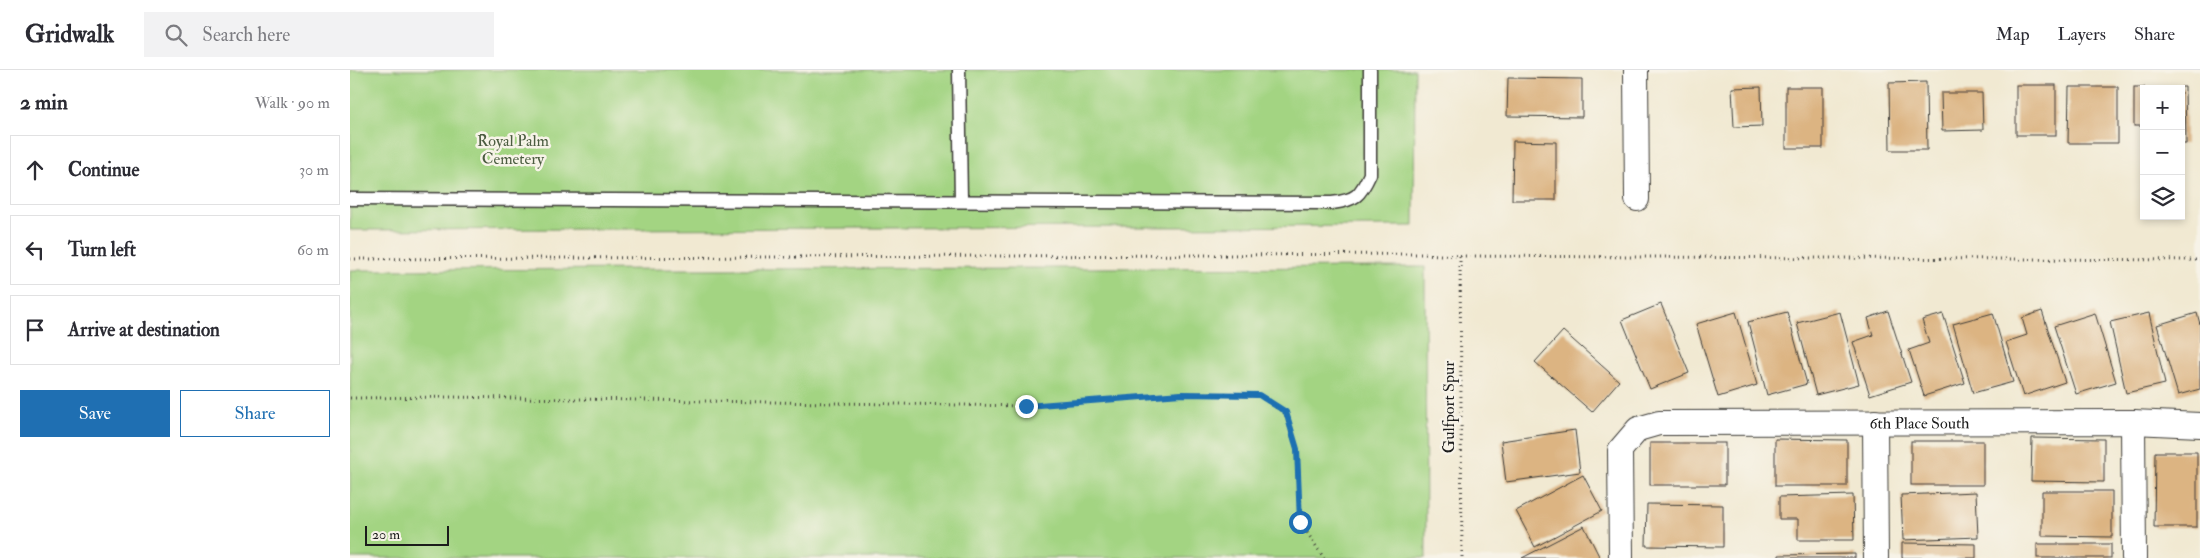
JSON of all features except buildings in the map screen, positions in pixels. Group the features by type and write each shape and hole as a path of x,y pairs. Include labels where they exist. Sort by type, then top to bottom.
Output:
{"street":[{"path":"1636,70 1636,199"},
{"path":"1875,422 1876,558"},
{"path":"2132,422 2134,558"},
{"name":"6th Place South","path":"1620,558 1620,450 1638,429 1659,423 2132,422 2200,425"}],"lane":[{"path":"959,70 961,201"},
{"path":"350,199 1332,203 1351,201 1364,187 1370,174 1370,70"}],"path":[{"path":"350,259 1422,254 1460,256 2200,260"},
{"name":"Gulfport Spur","path":"1460,256 1462,558"},
{"path":"350,398 449,397 1026,406 1181,394 1259,395 1286,412 1297,449 1300,522 1324,558"}],"green space":[{"name":"Royal Palm Cemetery","path":"350,70 1415,70 1414,226 350,230"},
{"path":"1425,267 1426,558 350,558 350,270"}],"route":[{"path":"1026,406 1181,394 1259,395 1286,412 1297,449 1300,522"}]}
